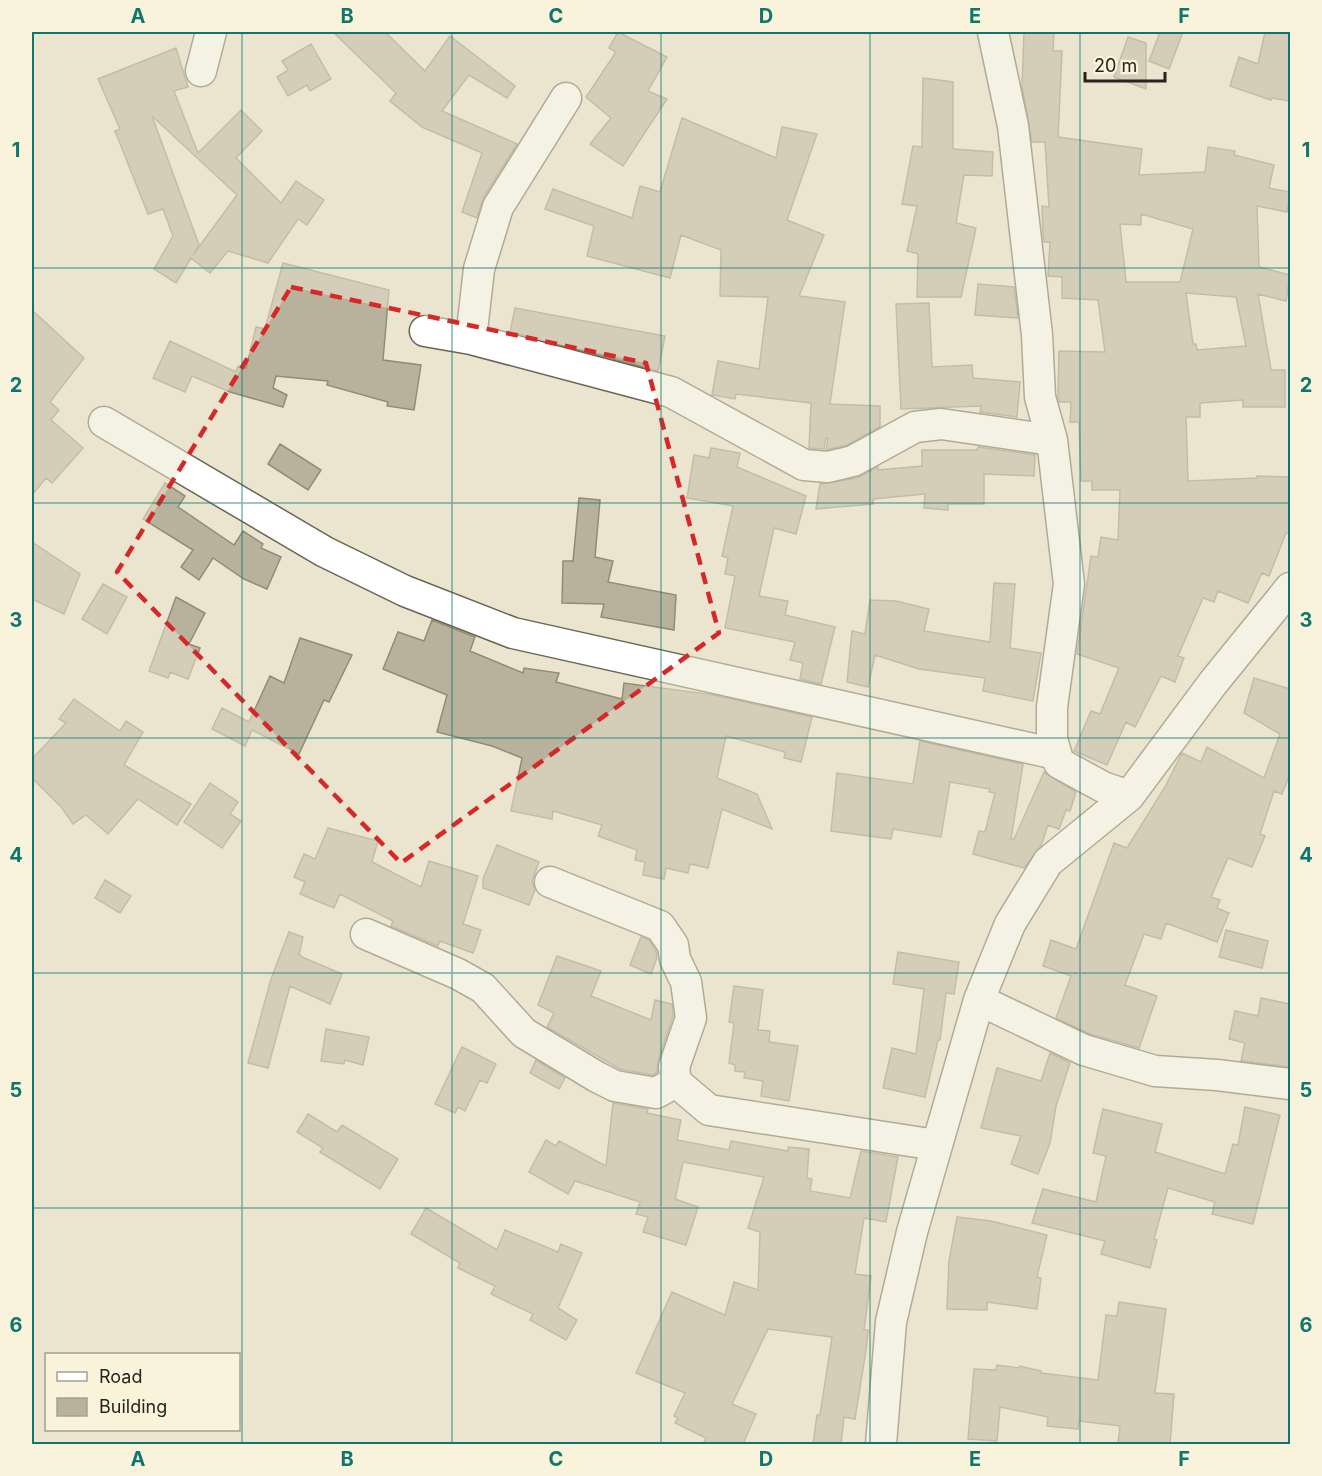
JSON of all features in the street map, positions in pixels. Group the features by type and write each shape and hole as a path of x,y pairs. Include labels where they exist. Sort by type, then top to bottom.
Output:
{"street":[{"path":"201,71 211,32"},
{"path":"993,32 1013,126 1037,335 1040,397 1052,440 1069,584 1052,707 1051,730 1059,763 1103,787 1129,796"},
{"path":"471,339 479,269 498,207 566,98"},
{"path":"425,332 471,339 671,392 804,465 828,467 853,461 915,427 941,424 1052,440"},
{"path":"104,422 325,552 405,591 513,633 1056,754"},
{"path":"881,1444 891,1322 936,1145 979,1000 1010,924 1048,862 1129,796 1213,683 1290,588"},
{"path":"550,882 660,926 673,945 675,959 686,982 691,1018 674,1067 676,1083 709,1110 936,1145"},
{"path":"366,934 458,974 483,988 524,1033 615,1086 656,1092 676,1083"},
{"path":"979,1000 1084,1050 1155,1071 1216,1074 1290,1084"}],"highlighted area":[{"path":"291,287 646,363 719,633 401,863 117,572"}],"building":[{"path":"333,32 385,32 425,71 450,36 515,86 507,98 469,75 442,111 517,144 483,198 477,218 462,212 482,153 422,127 390,101 396,93"},
{"path":"618,32 667,57 648,91 667,99 623,166 590,144 611,118 586,97 616,52 609,48"},
{"path":"1024,32 1054,32 1053,51 1062,51 1058,137 1142,149 1139,175 1205,172 1208,147 1235,151 1234,155 1274,165 1269,188 1290,192 1287,212 1257,206 1259,267 1290,275 1286,301 1258,294 1271,370 1285,370 1285,407 1243,407 1243,400 1200,403 1200,417 1186,417 1188,481 1257,478 1257,476 1290,477 1290,533 1286,533 1269,576 1262,573 1248,603 1218,591 1214,602 1203,598 1178,656 1184,658 1175,682 1161,676 1135,727 1126,722 1107,765 1074,751 1091,711 1100,714 1119,668 1077,654 1091,556 1098,557 1101,537 1118,540 1120,490 1092,490 1092,481 1081,481 1079,422 1070,422 1071,402 1059,402 1058,396 1059,351 1105,352 1098,300 1062,298 1062,277 1048,276 1050,242 1044,242 1042,206 1049,207 1045,142 1032,142 1022,86","holes":["1141,214 1193,229 1180,282 1126,282 1120,224 1141,225","1186,293 1236,297 1246,346 1197,350 1196,344 1193,344"]},
{"path":"1160,32 1183,32 1169,69 1149,61"},
{"path":"1265,32 1290,32 1290,101 1272,98 1271,100 1230,86 1239,57 1258,64"},
{"path":"1128,37 1146,43 1146,89 1114,77"},
{"path":"311,44 331,79 310,91 307,85 288,96 277,77 288,70 282,61"},
{"path":"176,48 188,87 174,91 198,153 241,110 262,131 236,158 281,203 296,181 324,200 307,225 298,219 268,263 228,251 210,273 191,258 176,283 154,269 173,236 163,209 148,214 115,131 120,129 98,79","holes":["152,116 237,195 193,255 199,245"]},
{"path":"923,78 953,82 953,149 993,152 992,176 964,175 956,223 976,228 961,297 917,297 918,254 907,251 917,206 902,204 913,146 922,147"},
{"path":"682,118 776,158 782,127 817,134 787,220 824,235 799,296 845,302 830,404 880,406 880,427 847,445 826,450 828,438 826,438 824,449 809,448 811,403 736,394 735,399 712,395 718,361 759,369 768,297 720,296 721,250 681,235 670,278 587,256 594,226 545,209 553,189 632,218 640,186 660,192"},
{"path":"283,263 389,290 383,360 421,365 414,410 387,406 388,402 327,385 328,381 276,376 273,388 287,395 283,407 230,392 192,376 185,392 153,378 170,341 236,372 238,366 246,368 256,327 265,329"},
{"path":"978,284 1014,287 1018,318 975,315"},
{"path":"929,303 932,367 972,365 973,378 1020,382 1017,417 980,412 981,406 901,409 896,304"},
{"path":"515,308 665,336 658,371 510,332"},
{"path":"32,310 84,358 50,402 59,410 51,420 83,448 52,483 46,478 32,495"},
{"path":"280,444 321,470 308,490 268,464"},
{"path":"978,447 1035,455 1034,476 984,474 984,504 948,504 948,510 924,508 925,494 873,499 873,504 816,509 820,484 857,478 878,467 878,470 922,466 922,450 977,450"},
{"path":"711,448 740,453 737,467 806,496 796,534 774,528 759,596 788,601 785,615 835,627 821,684 800,679 803,663 790,660 795,642 725,628 735,576 725,574 728,558 722,556 733,506 687,498 694,455 709,458"},
{"path":"165,483 185,496 178,507 234,545 243,531 263,544 261,548 281,557 267,589 244,579 213,558 199,580 181,567 193,550 143,519"},
{"path":"579,498 600,500 595,557 613,561 608,582 676,595 674,630 601,617 604,604 562,603 563,561 573,561"},
{"path":"32,542 80,574 64,614 32,599"},
{"path":"994,583 1015,584 1010,648 1041,653 1033,701 983,691 985,678 919,669 875,655 868,687 847,682 852,631 865,634 870,600 896,601 929,609 924,631 990,642"},
{"path":"103,584 127,597 107,634 82,619"},
{"path":"176,597 205,613 189,644 200,648 188,679 170,672 168,678 149,671"},
{"path":"432,620 475,637 470,651 523,673 524,668 559,673 556,682 622,699 624,683 714,695 812,717 801,762 784,758 785,752 726,736 717,778 757,794 772,829 722,809 708,868 690,864 688,873 666,868 664,879 643,875 645,862 635,860 637,850 598,836 602,825 553,811 552,819 511,811 522,758 492,746 437,732 447,695 383,669 398,632 424,641"},
{"path":"300,638 352,655 329,702 324,700 299,754 252,730 245,746 212,729 222,708 249,722 270,676 284,683"},
{"path":"1254,678 1290,689 1290,774 1282,794 1274,791 1260,834 1265,836 1252,867 1228,858 1211,897 1220,900 1217,908 1229,913 1217,942 1166,923 1161,939 1144,934 1125,985 1157,996 1139,1048 1090,1034 1056,1018 1071,976 1043,966 1051,940 1076,949 1114,843 1127,848 1165,787 1182,753 1201,762 1207,747 1264,778 1280,734 1244,713"},
{"path":"74,699 120,731 126,721 143,732 124,765 191,804 177,825 138,799 108,834 86,815 73,824 62,808 32,778 32,759 66,723 59,719"},
{"path":"920,741 1023,764 1011,839 1014,839 1044,772 1076,792 1070,811 1066,810 1059,829 1048,825 1041,846 1024,868 973,854 979,831 985,832 995,793 989,792 990,789 950,782 941,837 893,829 891,839 831,831 837,773 913,784"},
{"path":"210,783 238,802 230,814 241,821 222,848 184,822"},
{"path":"328,828 378,841 372,862 421,887 429,861 478,876 463,924 481,930 473,953 440,941 438,946 391,926 393,921 340,894 334,908 300,894 305,882 294,877 304,854 315,859"},
{"path":"497,845 539,862 532,881 535,890 529,905 483,888 483,879"},
{"path":"105,880 131,896 120,913 95,898"},
{"path":"1226,930 1268,941 1262,968 1219,957"},
{"path":"289,932 303,937 299,954 302,957 342,974 330,1004 290,986 268,1068 248,1063 271,979"},
{"path":"641,937 649,940 656,951 657,958 651,974 630,965"},
{"path":"898,952 959,962 954,994 946,993 940,1040 938,1040 925,1097 883,1088 892,1048 916,1054 924,989 893,984"},
{"path":"557,956 601,971 591,996 651,1020 655,1000 672,1004 673,1016 658,1061 657,1073 653,1075 620,1069 547,1027 554,1013 538,1005"},
{"path":"734,986 763,990 758,1030 770,1031 769,1042 798,1046 789,1101 761,1096 763,1081 744,1078 745,1072 735,1071 735,1065 729,1063 734,1023 729,1022"},
{"path":"1261,998 1290,1004 1290,1067 1241,1061 1245,1043 1229,1039 1235,1011 1258,1016"},
{"path":"326,1029 369,1037 363,1065 345,1060 344,1064 321,1061"},
{"path":"462,1047 496,1064 487,1083 480,1080 465,1111 458,1107 455,1113 435,1104"},
{"path":"1050,1053 1070,1063 1056,1106 1050,1143 1038,1174 1011,1164 1021,1136 981,1128 997,1068 1041,1081"},
{"path":"536,1060 565,1078 559,1089 530,1073"},
{"path":"613,1103 648,1109 647,1113 681,1120 677,1140 729,1150 731,1141 788,1151 788,1147 809,1149 807,1178 812,1179 810,1191 850,1198 861,1151 898,1157 886,1222 864,1218 855,1274 871,1276 864,1330 868,1330 866,1350 855,1419 844,1417 841,1444 813,1444 817,1415 820,1415 832,1337 768,1329 732,1404 756,1414 743,1444 703,1444 706,1438 675,1423 678,1418 674,1416 685,1393 636,1373 672,1292 725,1315 734,1282 758,1290 760,1232 748,1228 764,1177 683,1162 675,1199 698,1207 686,1245 643,1232 648,1217 636,1214 640,1202 575,1181 568,1194 529,1172 546,1140 556,1146 559,1141 606,1166"},
{"path":"1245,1107 1280,1115 1253,1224 1212,1214 1215,1202 1168,1188 1154,1239 1157,1240 1150,1268 1101,1254 1105,1241 1032,1223 1043,1189 1096,1202 1106,1156 1093,1153 1103,1109 1162,1124 1155,1152 1225,1174 1233,1144 1238,1145"},
{"path":"308,1114 337,1132 342,1125 398,1159 380,1189 320,1152 323,1148 297,1132"},
{"path":"426,1208 497,1250 505,1230 558,1252 561,1244 582,1253 558,1308 577,1320 566,1340 530,1320 533,1314 491,1294 495,1286 458,1268 460,1263 411,1234"},
{"path":"957,1217 991,1221 1047,1235 1037,1277 1041,1278 1037,1309 987,1302 987,1310 947,1309 949,1261"},
{"path":"1119,1302 1166,1309 1155,1393 1174,1394 1170,1444 1118,1444 1120,1426 1079,1421 1078,1429 1047,1426 1048,1417 1000,1407 997,1441 968,1439 974,1369 996,1370 997,1365 1019,1368 1020,1366 1041,1371 1041,1373 1098,1380 1106,1315 1117,1316"}]}
